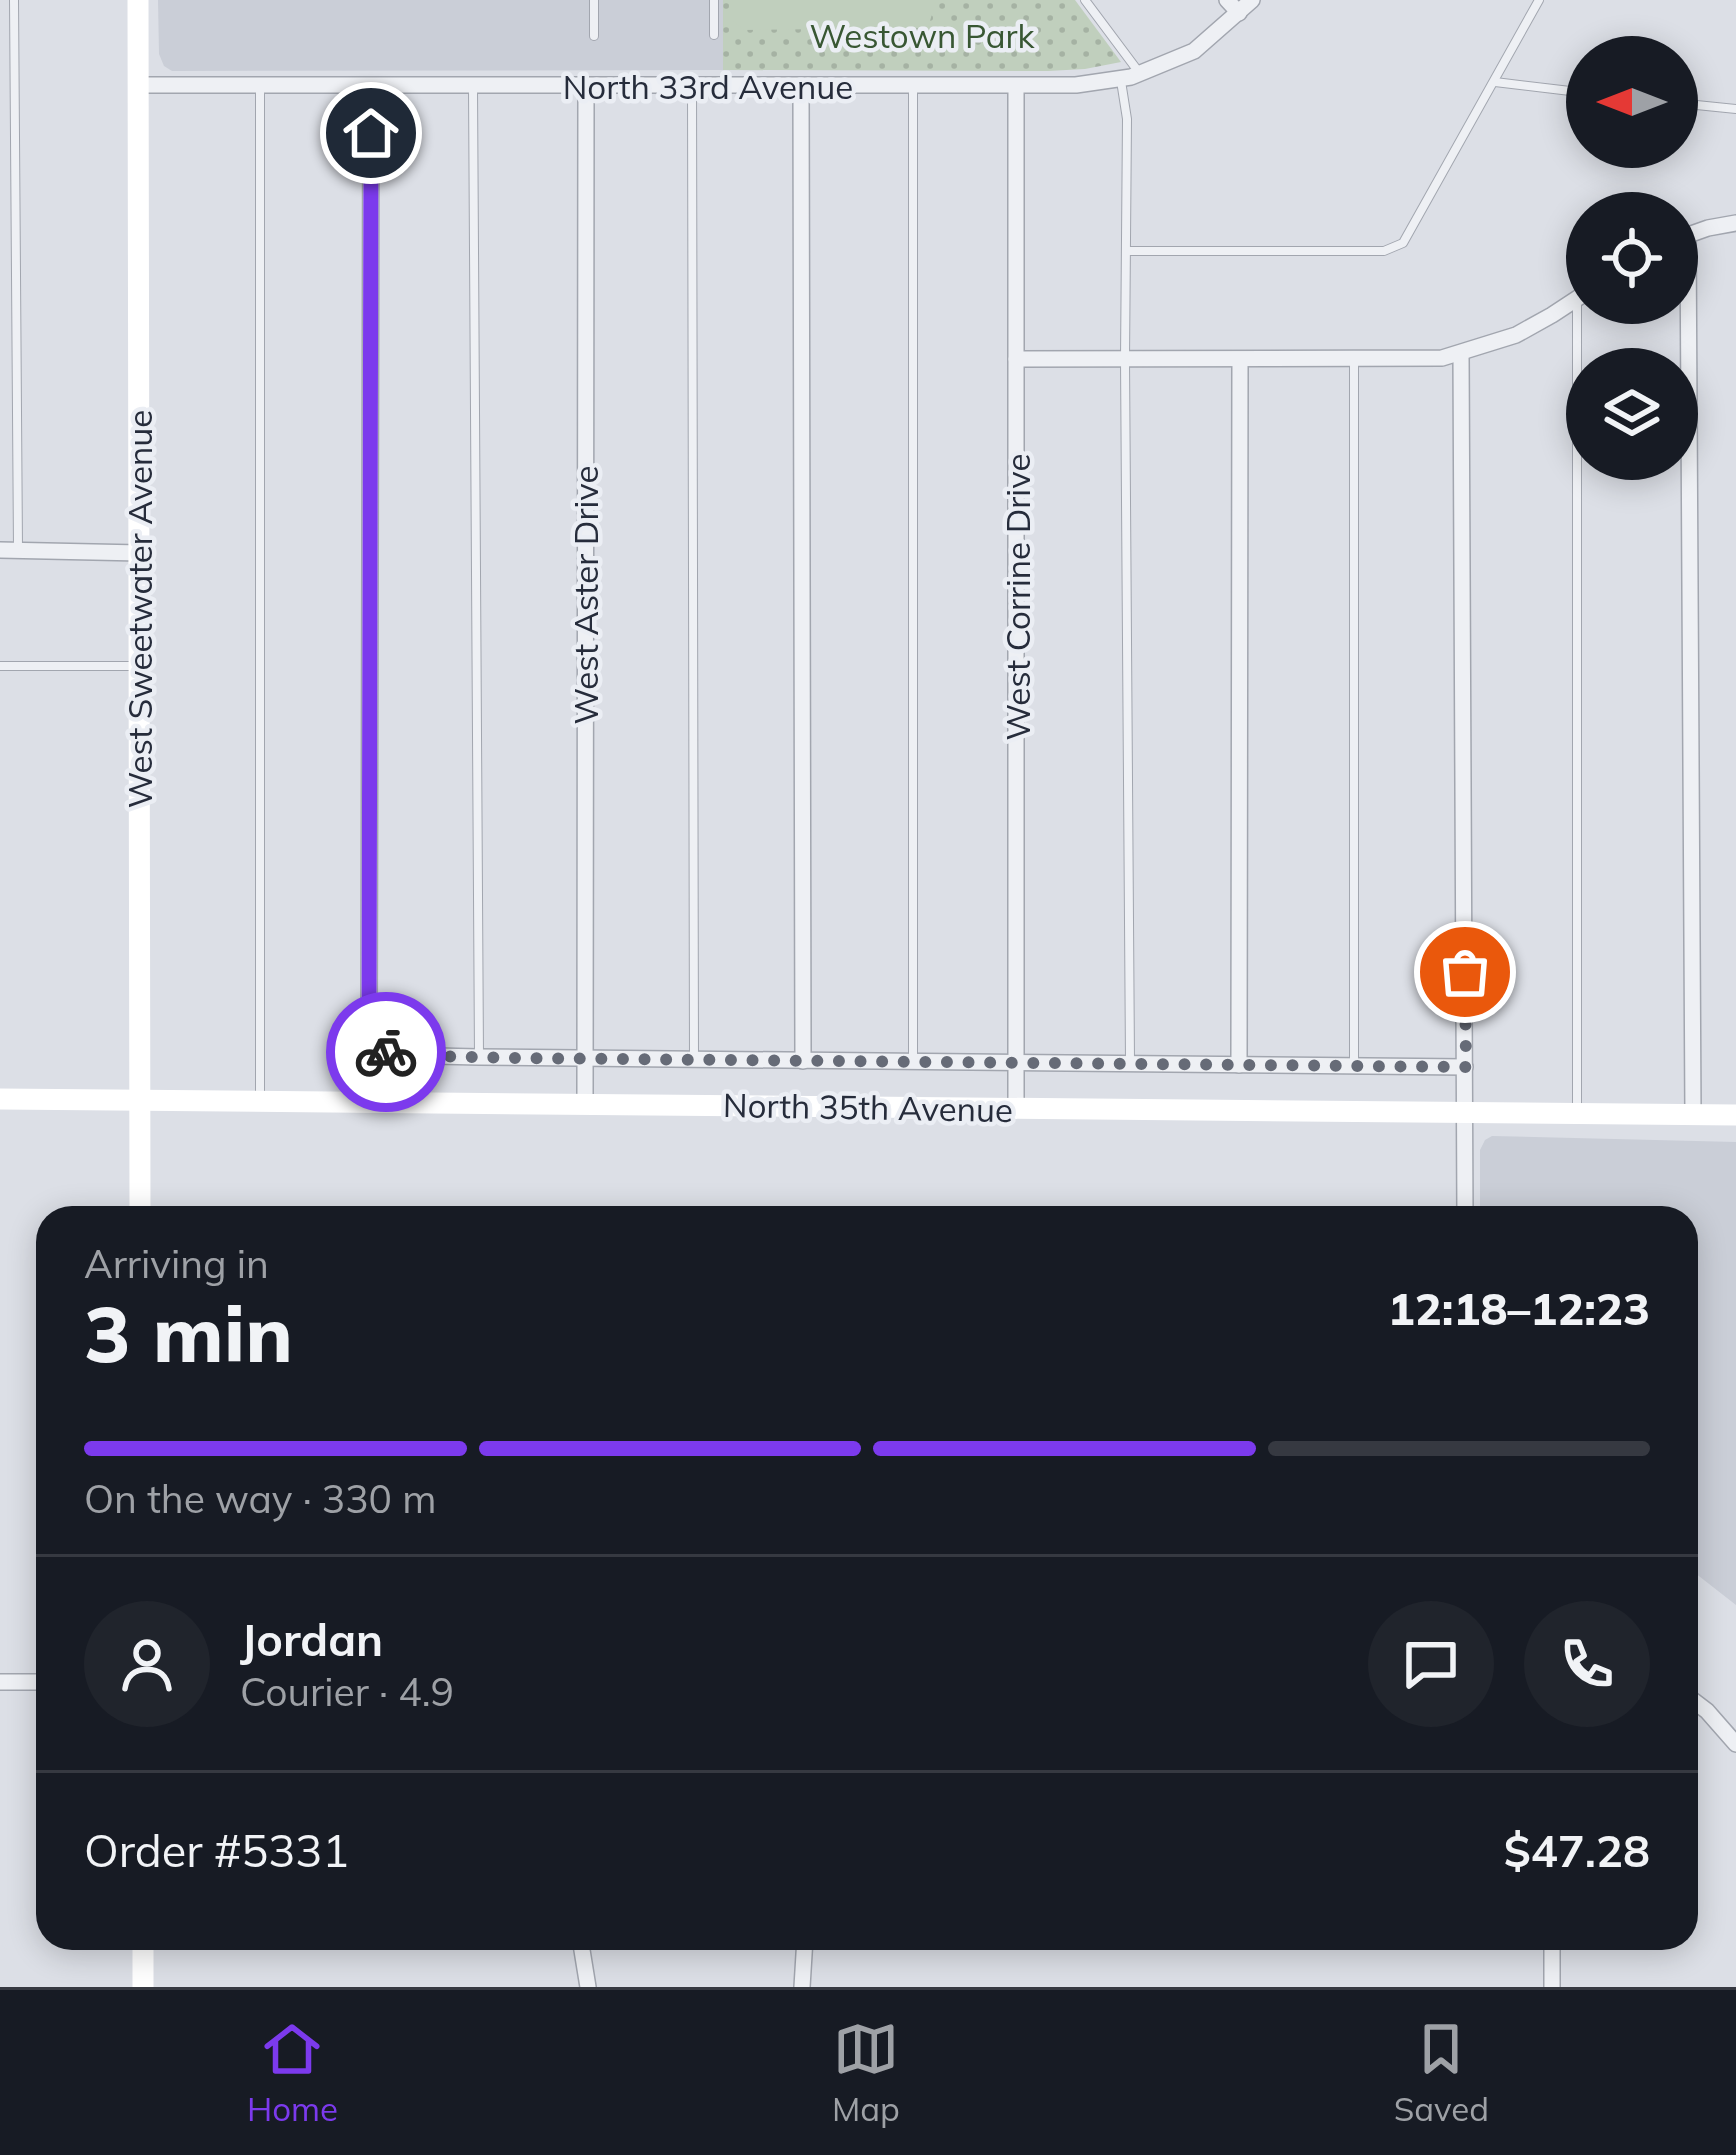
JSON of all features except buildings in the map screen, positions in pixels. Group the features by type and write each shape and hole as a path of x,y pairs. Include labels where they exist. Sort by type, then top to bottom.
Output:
{"main road":[{"name":"West Sweetwater Avenue","path":"138,0 140,1206"},
{"name":"North 35th Avenue","path":"0,1099 1736,1115"},
{"path":"143,1950 143,1987"}],"street":[{"path":"1226,0 1239,13"},
{"name":"North 33rd Avenue","path":"139,85 1076,85 1120,80 1195,51 1252,0"},
{"name":"North 35th Avenue","path":"371,86 369,1028 374,1046 393,1055 479,1057 1466,1067"},
{"name":"West Aster Drive","path":"585,1104 586,86"},
{"path":"801,86 803,1061"},
{"name":"West Corrine Drive","path":"1016,86 1016,1108"},
{"path":"1698,231 1736,223"},
{"path":"1016,359 1442,358 1516,335 1566,305"},
{"path":"1690,324 1693,1115"},
{"path":"1461,353 1465,1206"},
{"path":"1239,1065 1240,360"},
{"path":"0,550 140,553"},
{"path":"0,1682 36,1682"},
{"path":"1698,1704 1736,1744"},
{"path":"582,1950 588,1987"},
{"path":"802,1987 804,1950"},
{"path":"1552,1950 1552,1987"}],"lane":[{"path":"14,0 18,550"},
{"path":"594,0 594,36"},
{"path":"714,0 714,35"},
{"path":"1085,0 1140,74"},
{"path":"1127,251 1384,250 1403,243 1539,0"},
{"path":"1120,80 1127,119 1130,1064"},
{"path":"1495,82 1566,90"},
{"path":"260,86 260,1102"},
{"path":"473,86 479,1057"},
{"path":"692,86 694,1059"},
{"path":"913,86 913,1062"},
{"path":"1698,105 1736,109"},
{"path":"1577,1114 1582,324"},
{"path":"1354,360 1354,1066"},
{"path":"0,666 139,666"}],"shaded area":[{"path":"158,0 723,0 723,70 172,71 159,54"},
{"path":"1492,1136 1736,1142 1736,1605 1698,1575 1698,1206 1480,1206 1480,1150"}],"green space":[{"name":"Westown Park","path":"723,0 1075,0 1121,62 1048,71 723,70"},
{"path":"733,0 936,0 928,28 744,30 733,21"}],"way so far":[{"path":"386,1052 514,1058 1466,1067 1465,972"}],"route":[{"path":"371,133 369,1028 374,1046 386,1052"}]}
